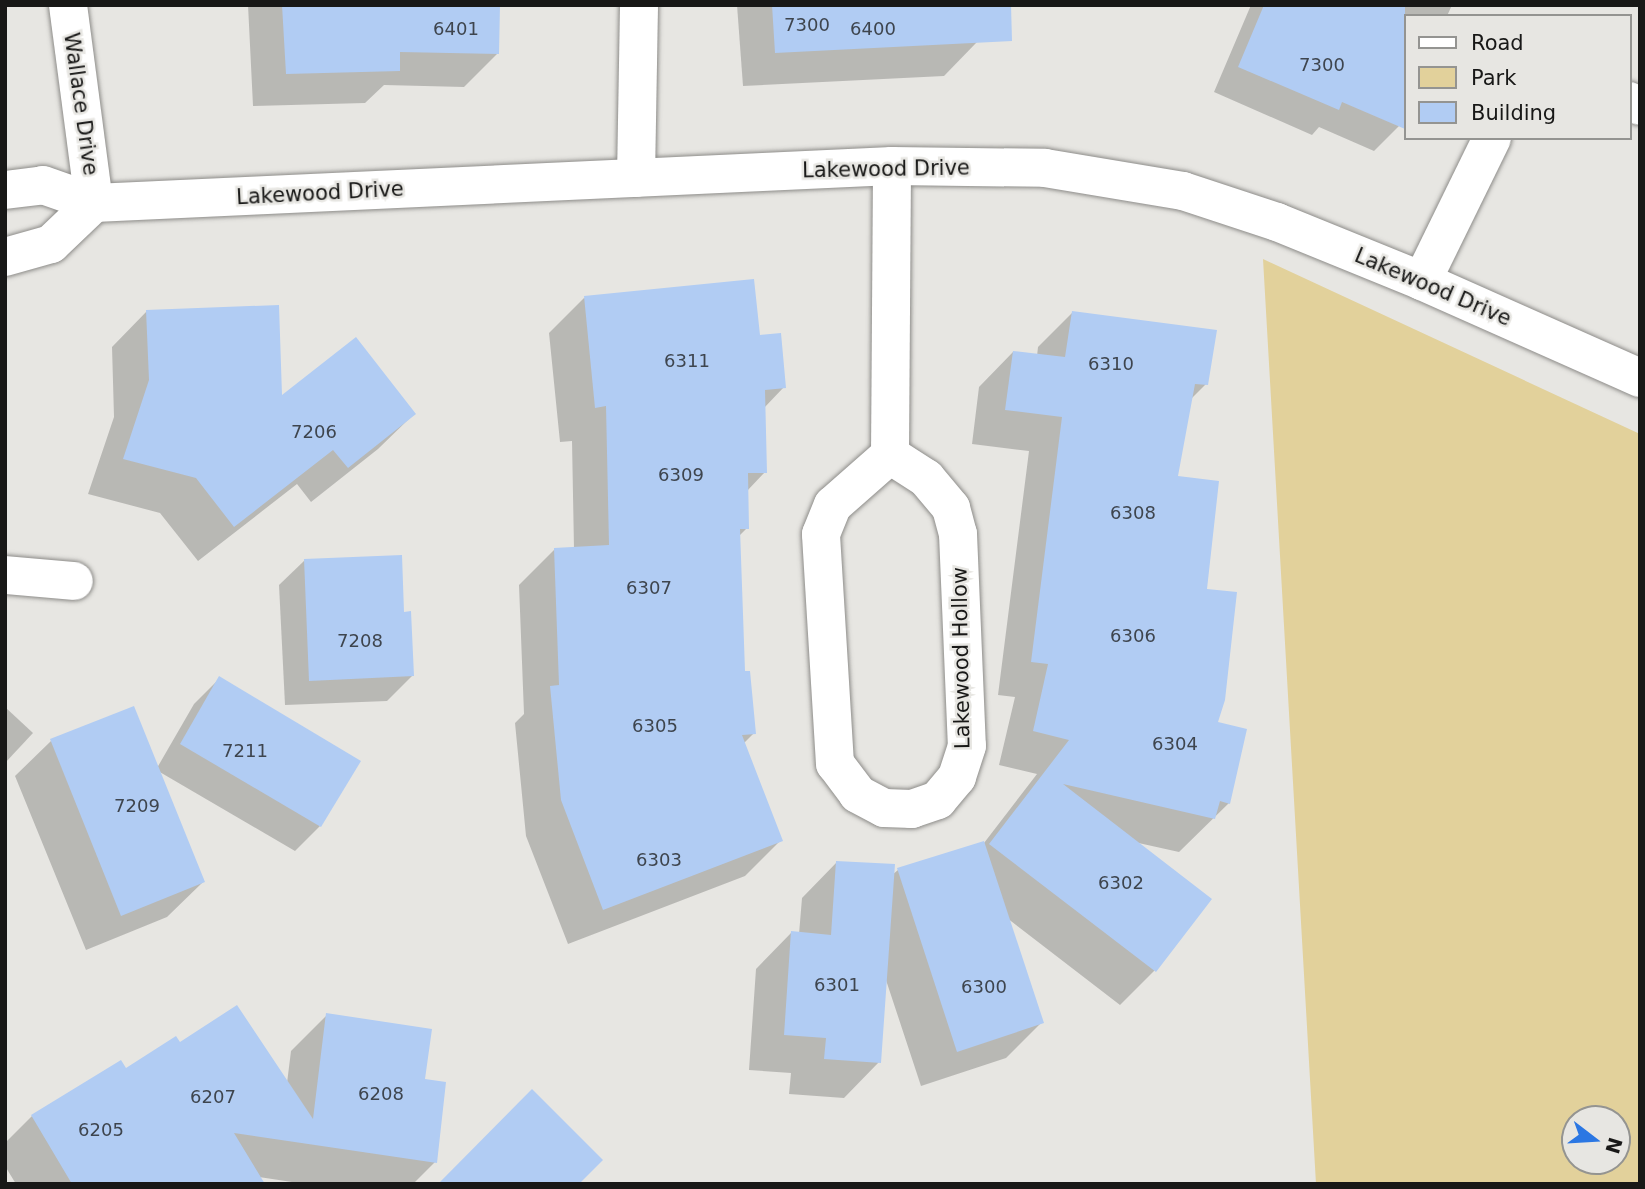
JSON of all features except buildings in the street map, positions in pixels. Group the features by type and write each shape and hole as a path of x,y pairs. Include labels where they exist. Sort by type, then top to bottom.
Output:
{"street":[{"name":"Wallace Drive","path":"68,5 94,203"},
{"path":"636,178 639,5"},
{"path":"1422,281 1491,140"},
{"name":"Lakewood Drive","path":"5,190 43,185 94,203 892,166 1045,168 1183,191 1277,222 1422,281 1640,378"},
{"path":"890,455 892,166"},
{"path":"5,257 51,244 94,203"},
{"name":"Lakewood Hollow","path":"890,455 926,478 951,508 958,534 967,747 957,777 938,800 912,809 884,808 858,794 835,764 821,534 833,505 890,455"},
{"path":"5,575 74,581"}],"green space":[{"path":"1263,259 1640,434 1640,1184 1316,1184"}]}
